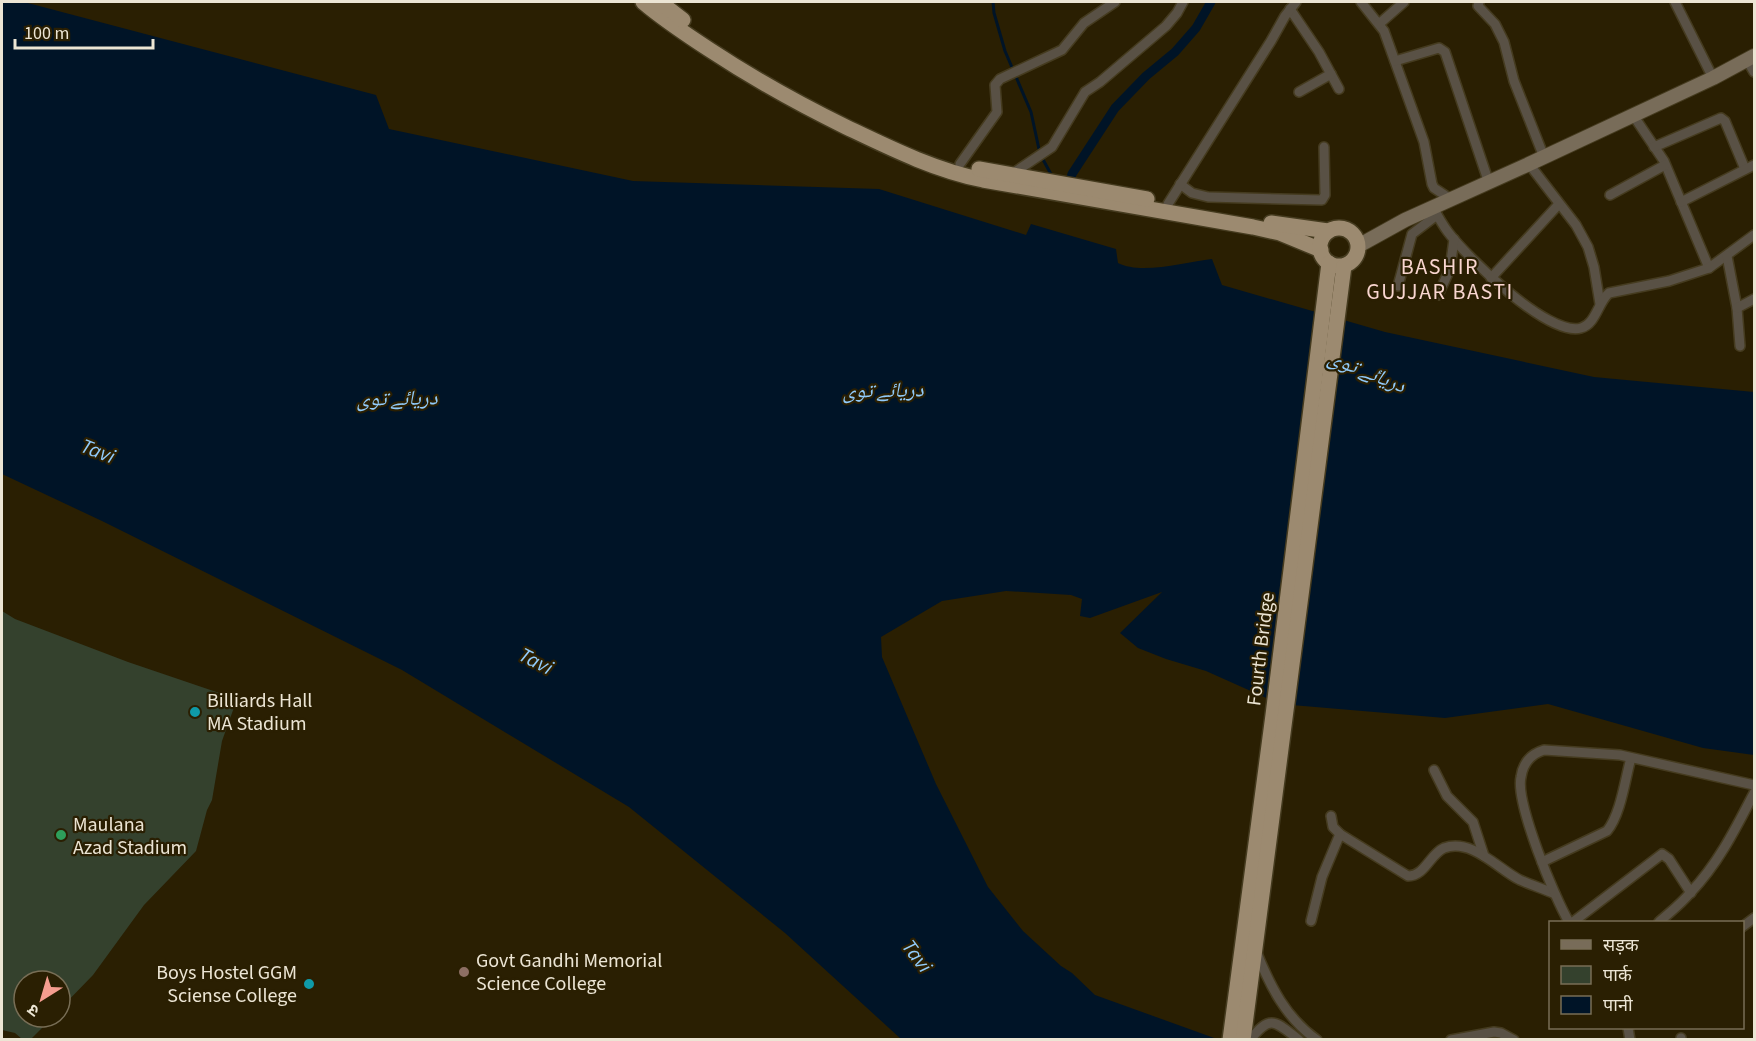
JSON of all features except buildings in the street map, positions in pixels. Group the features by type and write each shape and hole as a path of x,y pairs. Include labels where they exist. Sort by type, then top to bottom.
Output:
{"highway":[{"path":"643,2 688,36 757,81 800,105 887,147 947,171 983,180 1032,183 1145,203 1271,231 1301,241 1331,260 1353,260 1357,255 1357,241 1352,232 1340,227 1328,231 1168,204 1145,203"},
{"path":"660,2 724,49 788,88 886,136 960,164 1012,174 1032,183"},
{"path":"1328,231 1321,242 1331,260"},
{"name":"Fourth Bridge","path":"1243,1040 1331,260"},
{"name":"Fourth Bridge","path":"1230,1040 1279,716"}],"main road":[{"path":"1357,241 1375,227 1435,212 1452,200 1713,78 1752,63"}],"street":[{"path":"960,164 994,117 997,107 995,85 1000,79 1062,50 1084,23 1115,2"},
{"path":"1012,174 1052,147 1084,93 1166,26 1183,2"},
{"path":"1361,2 1384,31 1424,142 1432,184 1434,188 1452,200"},
{"path":"1379,24 1404,2"},
{"path":"1479,2 1478,6 1495,24 1504,42 1514,81 1544,157"},
{"path":"1675,2 1713,78"},
{"path":"1168,204 1293,5 1340,89"},
{"path":"1395,61 1439,48 1445,52 1489,183"},
{"path":"1299,92 1331,74"},
{"path":"1633,115 1665,165 1709,268"},
{"path":"1654,147 1721,118 1725,121 1750,167 1681,202"},
{"path":"1180,184 1192,193 1201,196 1322,200 1325,197 1324,147"},
{"path":"1529,164 1576,225 1588,247 1600,304"},
{"path":"1610,195 1665,165"},
{"path":"1491,278 1559,204"},
{"path":"1398,286 1412,234 1435,212 1454,239 1491,278 1532,311 1559,324 1576,328 1587,325 1609,293 1669,281 1709,268 1755,235"},
{"path":"1438,295 1450,269 1454,239"},
{"path":"1727,256 1737,308 1740,346"},
{"path":"1737,308 1755,299"},
{"path":"1570,921 1555,894 1542,862 1525,808 1520,786 1521,776 1532,755 1544,750 1631,758 1755,785"},
{"path":"1542,862 1607,831 1617,809 1631,758"},
{"path":"1434,770 1444,793 1473,822 1484,856"},
{"path":"1660,921 1690,893 1730,840 1755,793"},
{"path":"1331,816 1333,826 1340,834 1408,876 1418,873 1440,850 1465,848 1484,856 1520,880 1555,894"},
{"path":"1311,921 1322,877 1340,834"},
{"path":"1572,921 1662,854 1669,859 1690,893"},
{"path":"1254,946 1285,1009 1317,1040"},
{"path":"1250,1040 1263,1024 1273,1021 1299,1040"},
{"path":"1451,1040 1494,1032 1514,1040"}],"green space":[{"path":"2,611 15,619 128,662 237,699 222,741 212,800 196,851 144,905 93,975 72,997 72,969 12,969 12,1029 41,1029 31,1039 22,1039 15,1033 2,1030"}],"water":[{"path":"2,2 24,2 376,95 389,129 633,181 879,189 1026,235 1031,224 1116,249 1118,263 1128,266 1151,268 1212,259 1222,285 1385,332 1594,377 1754,392 1754,755 1703,748 1548,704 1445,718 1280,704 1206,671 1138,648 1120,633 1162,592 1090,618 1080,616 1082,599 1071,595 1006,591 942,601 881,637 882,657 936,784 988,887 1023,931 1095,995 1217,1039 901,1039 785,933 629,807 402,670 2,474"}],"waterway":[{"path":"993,2 1005,51 1031,112 1040,154 1052,176"},
{"path":"1068,188 1072,174 1115,108 1146,76 1175,52 1196,28 1211,2"}],"place":[{"name":"Billiards Hall MA Stadium","path":"195,712"},
{"name":"Maulana Azad Stadium","path":"61,835"},
{"name":"Govt Gandhi Memorial Science College","path":"464,972"},
{"name":"Boys Hostel GGM Sciense College","path":"309,984"}],"district":[{"name":"BASHIR GUJJAR BASTI","path":"1440,278"}],"water label":[{"name":"دریائے توی","path":"1367,371"},
{"name":"دریائے توی","path":"883,390"},
{"name":"دریائے توی","path":"397,398"},
{"name":"Tavi","path":"98,451"},
{"name":"Tavi","path":"536,661"},
{"name":"Tavi","path":"917,956"}]}
